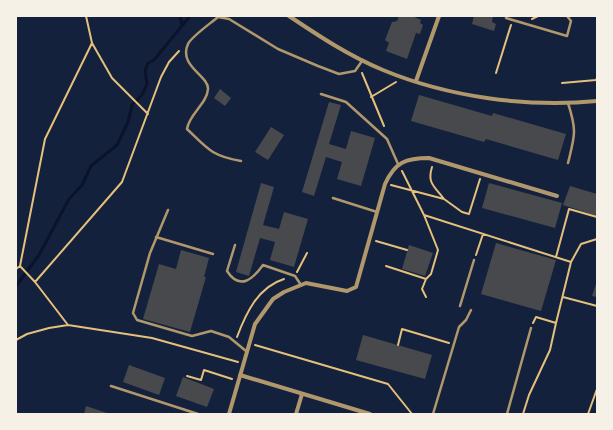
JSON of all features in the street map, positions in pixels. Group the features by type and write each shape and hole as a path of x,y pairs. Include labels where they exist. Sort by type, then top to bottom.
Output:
{"street":[{"path":"288,16 362,60 403,78 416,82 460,92 520,102 568,103 597,101"},
{"path":"416,82 439,16"},
{"path":"229,414 255,324 265,308 273,299 284,292 306,283 347,291 356,287 385,184 390,173 398,164 415,158 434,160 557,196"},
{"path":"240,375 370,414"},
{"path":"296,414 302,394"}],"lane":[{"path":"507,16 506,18 567,36 570,21 568,16"},
{"path":"240,161 212,153 187,129 188,121 207,95 209,87 206,81 194,71 188,61 188,43 218,17 228,19 278,49 339,74 355,71 362,60"},
{"path":"321,94 346,102 387,139 398,164"},
{"path":"568,103 575,126 574,138 568,163"},
{"path":"333,198 377,212"},
{"path":"168,210 150,253 133,313 137,320 192,336 211,331 229,337 246,351"},
{"path":"156,237 213,254"},
{"path":"235,244 227,271 230,276 240,282 247,282 256,275 263,265 295,276 300,285"},
{"path":"460,306 474,260"},
{"path":"433,414 459,327 466,320 470,310"},
{"path":"507,414 531,328"},
{"path":"111,386 198,414"}],"path":[{"path":"86,16 92,43 112,78 131,99 148,114"},
{"path":"496,73 512,19"},
{"path":"16,269 20,266 45,139 92,43"},
{"path":"35,282 122,182 134,146 148,114 161,77 169,62 182,47 188,43"},
{"path":"362,60 362,74 387,134 387,139"},
{"path":"371,97 403,78"},
{"path":"562,83 584,82 596,80 597,78"},
{"path":"434,160 429,177 431,183 444,199 462,212 469,214 482,174"},
{"path":"398,164 424,215 438,250 430,274 422,289 426,297"},
{"path":"385,184 444,199"},
{"path":"556,257 569,210 597,218"},
{"path":"424,215 571,262"},
{"path":"474,260 483,234"},
{"path":"370,239 407,250"},
{"path":"523,414 529,395 550,350 571,262 582,244 597,240"},
{"path":"235,342 250,307 257,298 270,286 282,279 295,276 307,253"},
{"path":"20,266 35,282 68,325"},
{"path":"386,266 426,279"},
{"path":"563,297 597,306"},
{"path":"531,328 536,317 556,323"},
{"path":"16,340 27,334 68,325 152,338 243,363"},
{"path":"398,345 402,329 454,344"},
{"path":"249,343 388,384 412,414"},
{"path":"187,376 201,380 204,370 238,381"},
{"path":"588,414 597,389"}],"building":[{"path":"399,16 412,16 421,20 420,23 423,25 420,34 416,33 407,59 386,51 389,43 385,40 392,22 397,21"},
{"path":"474,16 493,16 492,22 496,24 494,31 472,24"},
{"path":"220,89 231,98 225,106 214,98"},
{"path":"419,95 492,116 493,113 566,134 558,160 486,139 484,142 411,121"},
{"path":"329,102 341,105 329,144 346,149 351,131 375,138 361,186 337,179 342,162 326,157 314,196 302,192"},
{"path":"271,127 284,135 268,160 255,152"},
{"path":"261,183 274,187 263,225 279,229 284,212 308,219 294,267 270,260 275,242 260,238 249,276 236,272"},
{"path":"489,183 562,203 555,228 482,208"},
{"path":"570,186 597,194 597,216 563,205"},
{"path":"496,243 556,260 541,311 481,294"},
{"path":"409,245 433,253 425,276 402,269"},
{"path":"181,250 209,258 204,277 206,277 190,332 143,319 159,264 176,269"},
{"path":"597,281 597,297 592,296"},
{"path":"363,335 432,355 425,379 356,360"},
{"path":"129,365 165,378 159,395 123,382"},
{"path":"183,377 214,389 207,407 176,396"},
{"path":"86,406 110,414 84,414"}],"waterway":[{"path":"180,16 182,25"},
{"path":"16,286 39,255 69,199 82,185 91,166 117,145 128,122 132,105 142,95 147,84 145,71 148,63 154,60 190,16"}]}
